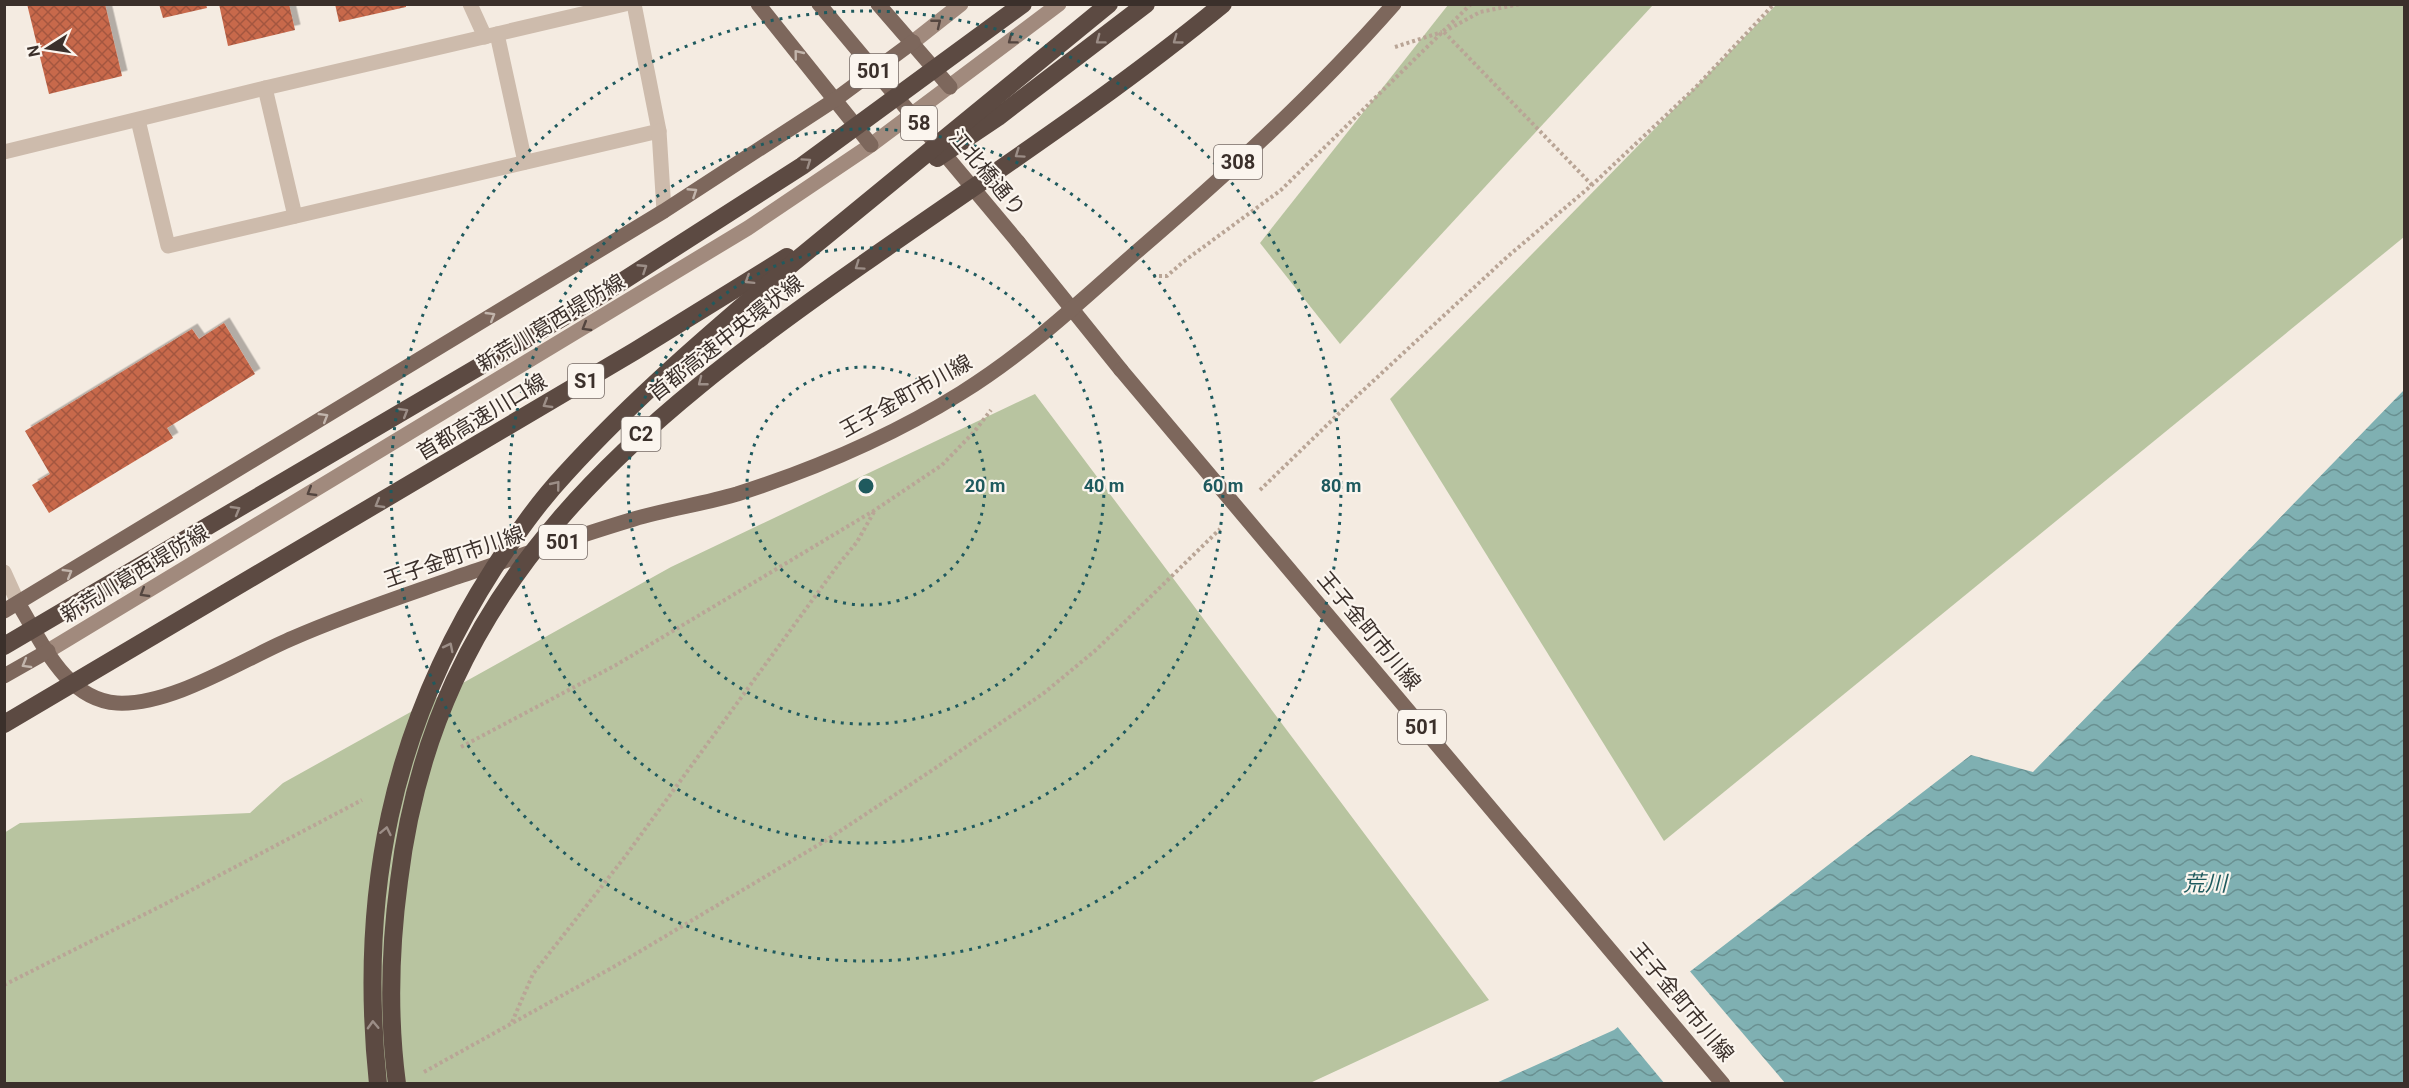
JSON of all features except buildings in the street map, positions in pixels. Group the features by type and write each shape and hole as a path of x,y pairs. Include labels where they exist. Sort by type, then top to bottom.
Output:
{"highway":[{"name":"首都高速川口線","path":"4,646 602,295 802,166 1023,4"},
{"name":"首都高速中央環状線","path":"378,1083 373,1039 374,915 383,848 394,796 406,751 435,675 475,599 525,523 562,476 663,374 900,174 1109,4"},
{"name":"首都高速川口線","path":"4,724 635,351 832,228 998,117 1146,4"},
{"name":"首都高速中央環状線","path":"406,1081 390,995 394,915 402,851 425,755 454,681 519,568 581,493 625,448 684,397 771,330 1083,110 1223,4"}],"main road":[{"name":"58","path":"758,4 871,145"},
{"name":"江北橋通り","path":"819,4 1018,242 1121,370"},
{"name":"58","path":"878,4 950,87"},
{"path":"913,42 961,4"},
{"name":"新荒川葛西堤防線","path":"48,651 748,228 871,145 1059,4"},
{"name":"308","path":"1072,309 1233,167 1304,98 1394,4"},
{"name":"501","path":"11,607 664,211 836,99 913,42"},
{"name":"王子金町市川線","path":"11,607 48,651 67,679 87,696 114,703 141,702 183,689 293,637 398,597 638,518 733,495 809,470 885,435 959,394 994,371 1072,309"},
{"name":"王子金町市川線","path":"1121,370 1724,1083"},
{"path":"4,676 48,651"}],"street":[{"path":"470,4 491,35 525,162"},
{"path":"4,152 491,35 576,10 625,4"},
{"path":"634,4 659,131 664,211"},
{"path":"265,88 295,216"},
{"path":"138,120 168,246 659,131"},
{"path":"4,572 11,607"}],"path":[{"path":"1146,276 1167,276 1281,190 1471,4"},
{"path":"1386,50 1444,32 1480,12 1520,4"},
{"path":"1257,492 1507,257 1592,185 1696,87 1774,4"},
{"path":"1444,32 1592,185"},
{"path":"459,748 616,665 875,510 942,465 974,432 995,404"},
{"path":"511,1022 533,974 624,858 824,583 857,542 875,510"},
{"path":"406,1081 617,964 815,847 937,767 1044,693 1097,649 1224,525"},
{"path":"4,985 165,904 364,798"}],"green space":[{"path":"1777,4 2404,5 2404,237 1664,841 1390,399"},
{"path":"1448,5 1653,5 1340,344 1260,243"},
{"path":"1035,394 1489,1000 1310,1083 5,1083 4,833 20,823 250,813 283,783 671,567"}],"water":[{"name":"荒川","path":"2404,390 2404,1083 1494,1084 1614,1030 1971,755 2033,772"}],"pier":[{"path":"1688,969 1785,1083 1665,1084 1616,1025"}]}
